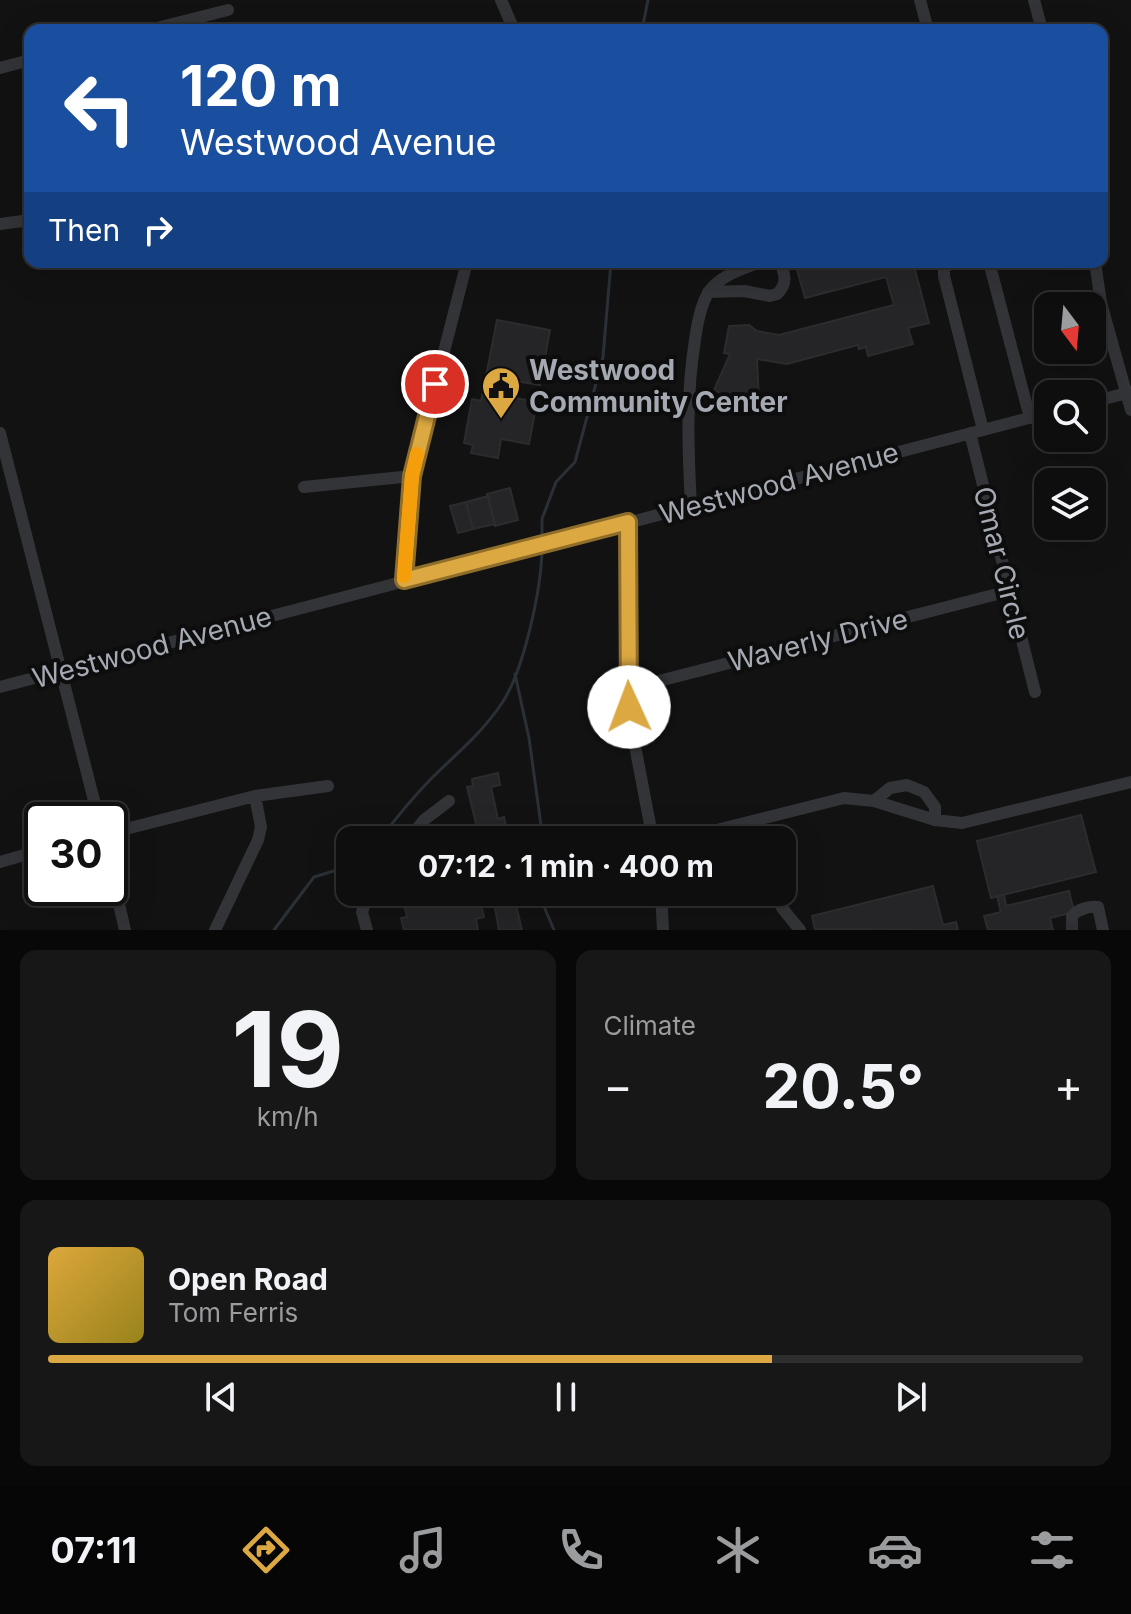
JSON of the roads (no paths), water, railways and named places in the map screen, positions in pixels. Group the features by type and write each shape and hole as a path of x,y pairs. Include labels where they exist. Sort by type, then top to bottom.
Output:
{"street":[{"path":"501,0 511,24"},
{"path":"920,0 926,24"},
{"path":"1034,0 1040,24"},
{"path":"189,24 228,10"},
{"path":"0,68 24,62"},
{"path":"0,224 24,221"},
{"path":"404,580 412,476 465,268"},
{"path":"691,506 688,453 690,373 699,319 708,292 721,281 748,268"},
{"path":"708,292 777,294 785,282 782,268"},
{"path":"944,268 983,430"},
{"path":"991,268 1030,418"},
{"path":"1096,268 1101,303 1129,392 1131,410"},
{"path":"1106,398 1129,392"},
{"name":"Westwood Avenue","path":"0,687 1034,417"},
{"path":"0,433 95,802"},
{"name":"Omar Circle","path":"970,433 1035,692"},
{"path":"304,487 412,476"},
{"path":"628,522 628,689 631,725 650,826"},
{"name":"Waverly Drive","path":"628,689 1009,591"},
{"path":"734,826 844,798 874,801 935,820 962,823 1131,782"},
{"path":"874,801 890,788 907,785 924,792 935,807 935,820"},
{"path":"128,828 255,796 328,786"},
{"path":"215,930 258,840 261,827 255,796"},
{"path":"419,826 449,801"},
{"path":"758,820 760,826"},
{"path":"0,862 24,855"},
{"path":"119,906 125,930"},
{"path":"364,906 362,912 367,930"},
{"path":"662,906 663,930"},
{"path":"781,906 800,930"},
{"path":"1072,916 1092,906 1098,907 1103,930"}],"waterway":[{"path":"643,24 648,0"},
{"path":"542,542 542,519 556,482 575,462 603,357 610,268"},
{"path":"390,826 431,779 480,731 510,689 530,629 542,550"},
{"path":"515,674 529,738 541,826"},
{"path":"274,930 314,877 336,870"},
{"path":"545,906 554,930"}],"tunnel":[{"path":"1072,916 1072,930"}],"place":[{"name":"Westwood Community Center","path":"501,420"}]}
